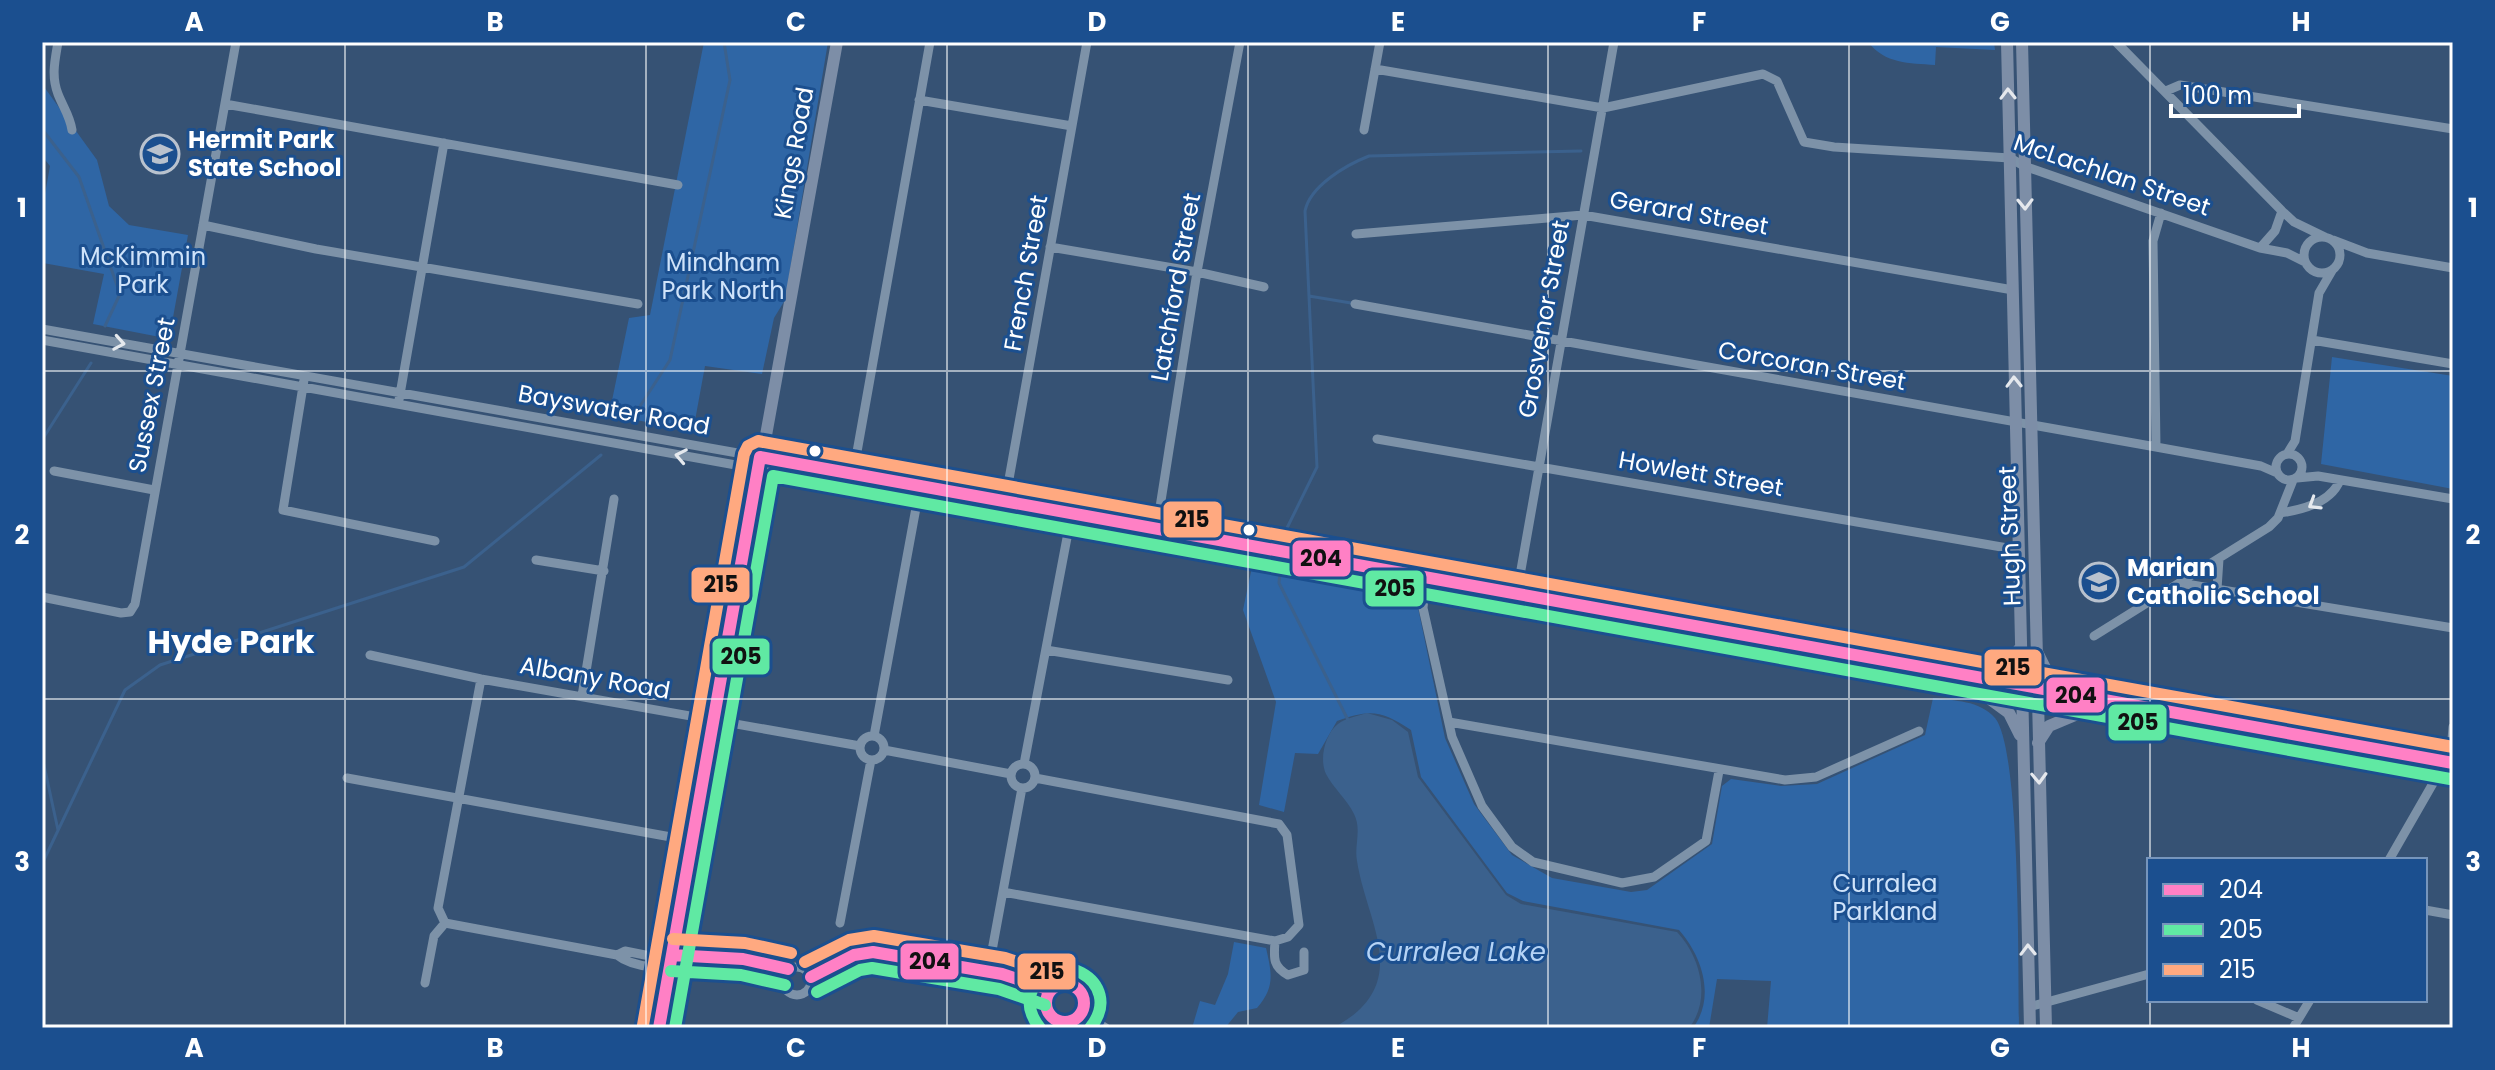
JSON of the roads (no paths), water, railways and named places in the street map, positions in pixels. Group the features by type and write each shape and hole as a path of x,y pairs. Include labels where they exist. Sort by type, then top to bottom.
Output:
{"main road":[{"name":"Kings Road","path":"659,1028 837,42"},
{"name":"Hugh Street","path":"2007,42 2019,550 2029,648"},
{"name":"Hugh Street","path":"2022,42 2029,425 2029,648 2030,685 2037,700 2046,1028"},
{"name":"Bayswater Road","path":"759,463 1425,582 2023,698 2448,767"},
{"name":"Bayswater Road","path":"852,479 918,497 1004,508"},
{"name":"Bayswater Road","path":"1516,599 2075,692 2448,767"},
{"path":"1974,675 2009,662 2029,648 2046,670 2075,692"},
{"name":"Hugh Street","path":"2030,685 2023,698 2030,1028"},
{"path":"1969,688 1989,696 2009,713 2023,746"},
{"path":"2038,743 2049,726 2090,709"}],"street":[{"path":"58,42 54,67 59,96 70,115 72,130"},
{"name":"Sussex Street","path":"42,597 130,612 135,604 236,42"},
{"path":"852,479 930,42"},
{"name":"French Street","path":"1004,508 1087,42"},
{"name":"Latchford Street","path":"1155,535 1197,272 1240,42"},
{"path":"1364,130 1380,42"},
{"name":"Grosvenor Street","path":"1516,599 1614,42"},
{"path":"2116,42 2294,222 2367,253 2453,268"},
{"path":"1375,69 1603,108"},
{"name":"McLachlan Street","path":"1603,108 1756,75 1771,76 1777,81 1804,142 1834,147 2010,158 2024,166 2260,248 2287,253 2308,266"},
{"path":"2166,91 2180,85 2453,129"},
{"path":"919,100 1072,126"},
{"path":"225,104 678,185"},
{"path":"399,399 444,143"},
{"path":"2260,248 2275,231 2282,211"},
{"path":"2156,447 2153,241 2161,213"},
{"name":"Gerard Street","path":"1356,234 1583,215 2013,290"},
{"path":"2294,222 2306,246 2308,266 2319,293"},
{"path":"203,225 638,304"},
{"path":"2094,636 2269,527 2282,510 2300,460 2295,441 2319,293 2336,265 2339,248 2329,239 2315,238 2306,246"},
{"name":"McLachlan Street","path":"2287,253 2306,246"},
{"path":"1050,247 1197,272 1264,287"},
{"path":"2308,266 2322,273 2367,253"},
{"name":"Corcoran Street","path":"1355,304 2261,466 2295,479"},
{"name":"Bayswater Road","path":"42,329 179,360"},
{"name":"Bayswater Road","path":"42,340 304,381 759,463"},
{"path":"2312,340 2453,364"},
{"path":"304,381 283,510 435,541"},
{"name":"Howlett Street","path":"1377,439 2019,550"},
{"path":"2282,510 2278,474 2283,457 2295,441"},
{"path":"2283,457 2300,460 2318,476"},
{"name":"Corcoran Street","path":"2261,466 2283,457"},
{"path":"54,471 154,490"},
{"path":"2295,479 2318,476 2453,499"},
{"path":"2282,510 2302,512 2332,493 2340,480"},
{"path":"874,736 918,497"},
{"path":"582,696 614,499"},
{"path":"1024,764 1070,519"},
{"path":"2217,589 2219,559"},
{"path":"536,560 604,571"},
{"path":"1425,582 1423,608 1449,722 1482,806 1512,847 1533,862 1622,883 1654,877 1706,841 1719,771"},
{"path":"2180,583 2453,628"},
{"path":"1046,650 1228,680"},
{"name":"Albany Road","path":"370,655 481,679 860,746"},
{"path":"445,923 438,908 481,679"},
{"path":"1449,722 1785,780 1816,777 1919,731"},
{"path":"2390,858 2448,767 2453,727"},
{"path":"874,736 882,741 884,750 879,758 871,760 862,754 860,746 865,739 874,736"},
{"path":"884,750 1011,774"},
{"path":"840,923 871,760"},
{"path":"1024,764 1033,769 1035,778 1030,786 1022,788 1012,782 1011,774 1015,767 1024,764"},
{"path":"347,778 693,841"},
{"path":"1003,892 1275,941 1288,937 1299,925 1287,835 1279,824 1035,778"},
{"path":"1022,788 991,956 1085,973 1097,982"},
{"path":"2427,910 2453,915"},
{"path":"445,923 617,955 624,961 743,959 788,969 801,967 811,977"},
{"path":"425,983 434,936 445,923"},
{"path":"1275,941 1273,960 1278,969 1288,975 1304,970 1304,952"},
{"path":"811,977 834,969 845,958 865,952 989,971 1033,981 1051,990"},
{"path":"671,960 740,970 799,995 810,987 811,977"},
{"path":"783,986 788,969"},
{"path":"2029,1007 2147,975"},
{"path":"1061,984 1076,987 1084,999 1082,1013 1067,1022 1052,1018 1046,1008 1051,990 1061,984"},
{"path":"2262,1002 2299,1018"},
{"path":"2293,1028 2309,1002"},
{"path":"1082,1013 1106,1028"}],"water":[{"name":"Curralea Lake","path":"1367,713 1392,720 1408,732 1418,777 1506,895 1521,904 1677,932 1692,953 1700,978 1700,1004 1689,1028 1333,1028 1358,1011 1373,992 1379,973 1380,952 1357,861 1356,820 1326,774 1323,761 1333,728 1344,720"}],"waterway":[{"path":"631,420 670,360 730,80 724,42"},
{"path":"42,129 79,177 120,294 105,326"},
{"path":"1284,542 1286,530 1317,467 1305,211 1314,193 1340,171 1369,156 1581,151"},
{"path":"1309,296 1351,303"},
{"path":"42,440 91,363"},
{"path":"42,864 125,690 160,665 464,567 601,455"},
{"path":"1280,573 1279,583 1348,720"},
{"path":"42,756 58,830"}],"place":[{"name":"Hermit Park State School","path":"160,154"},
{"name":"Marian Catholic School","path":"2099,582"}],"district":[{"name":"Hyde Park","path":"231,642"}],"park label":[{"name":"McKimmin Park","path":"143,271"},
{"name":"Mindham Park North","path":"723,277"},
{"name":"Curralea Parkland","path":"1885,898"}]}
